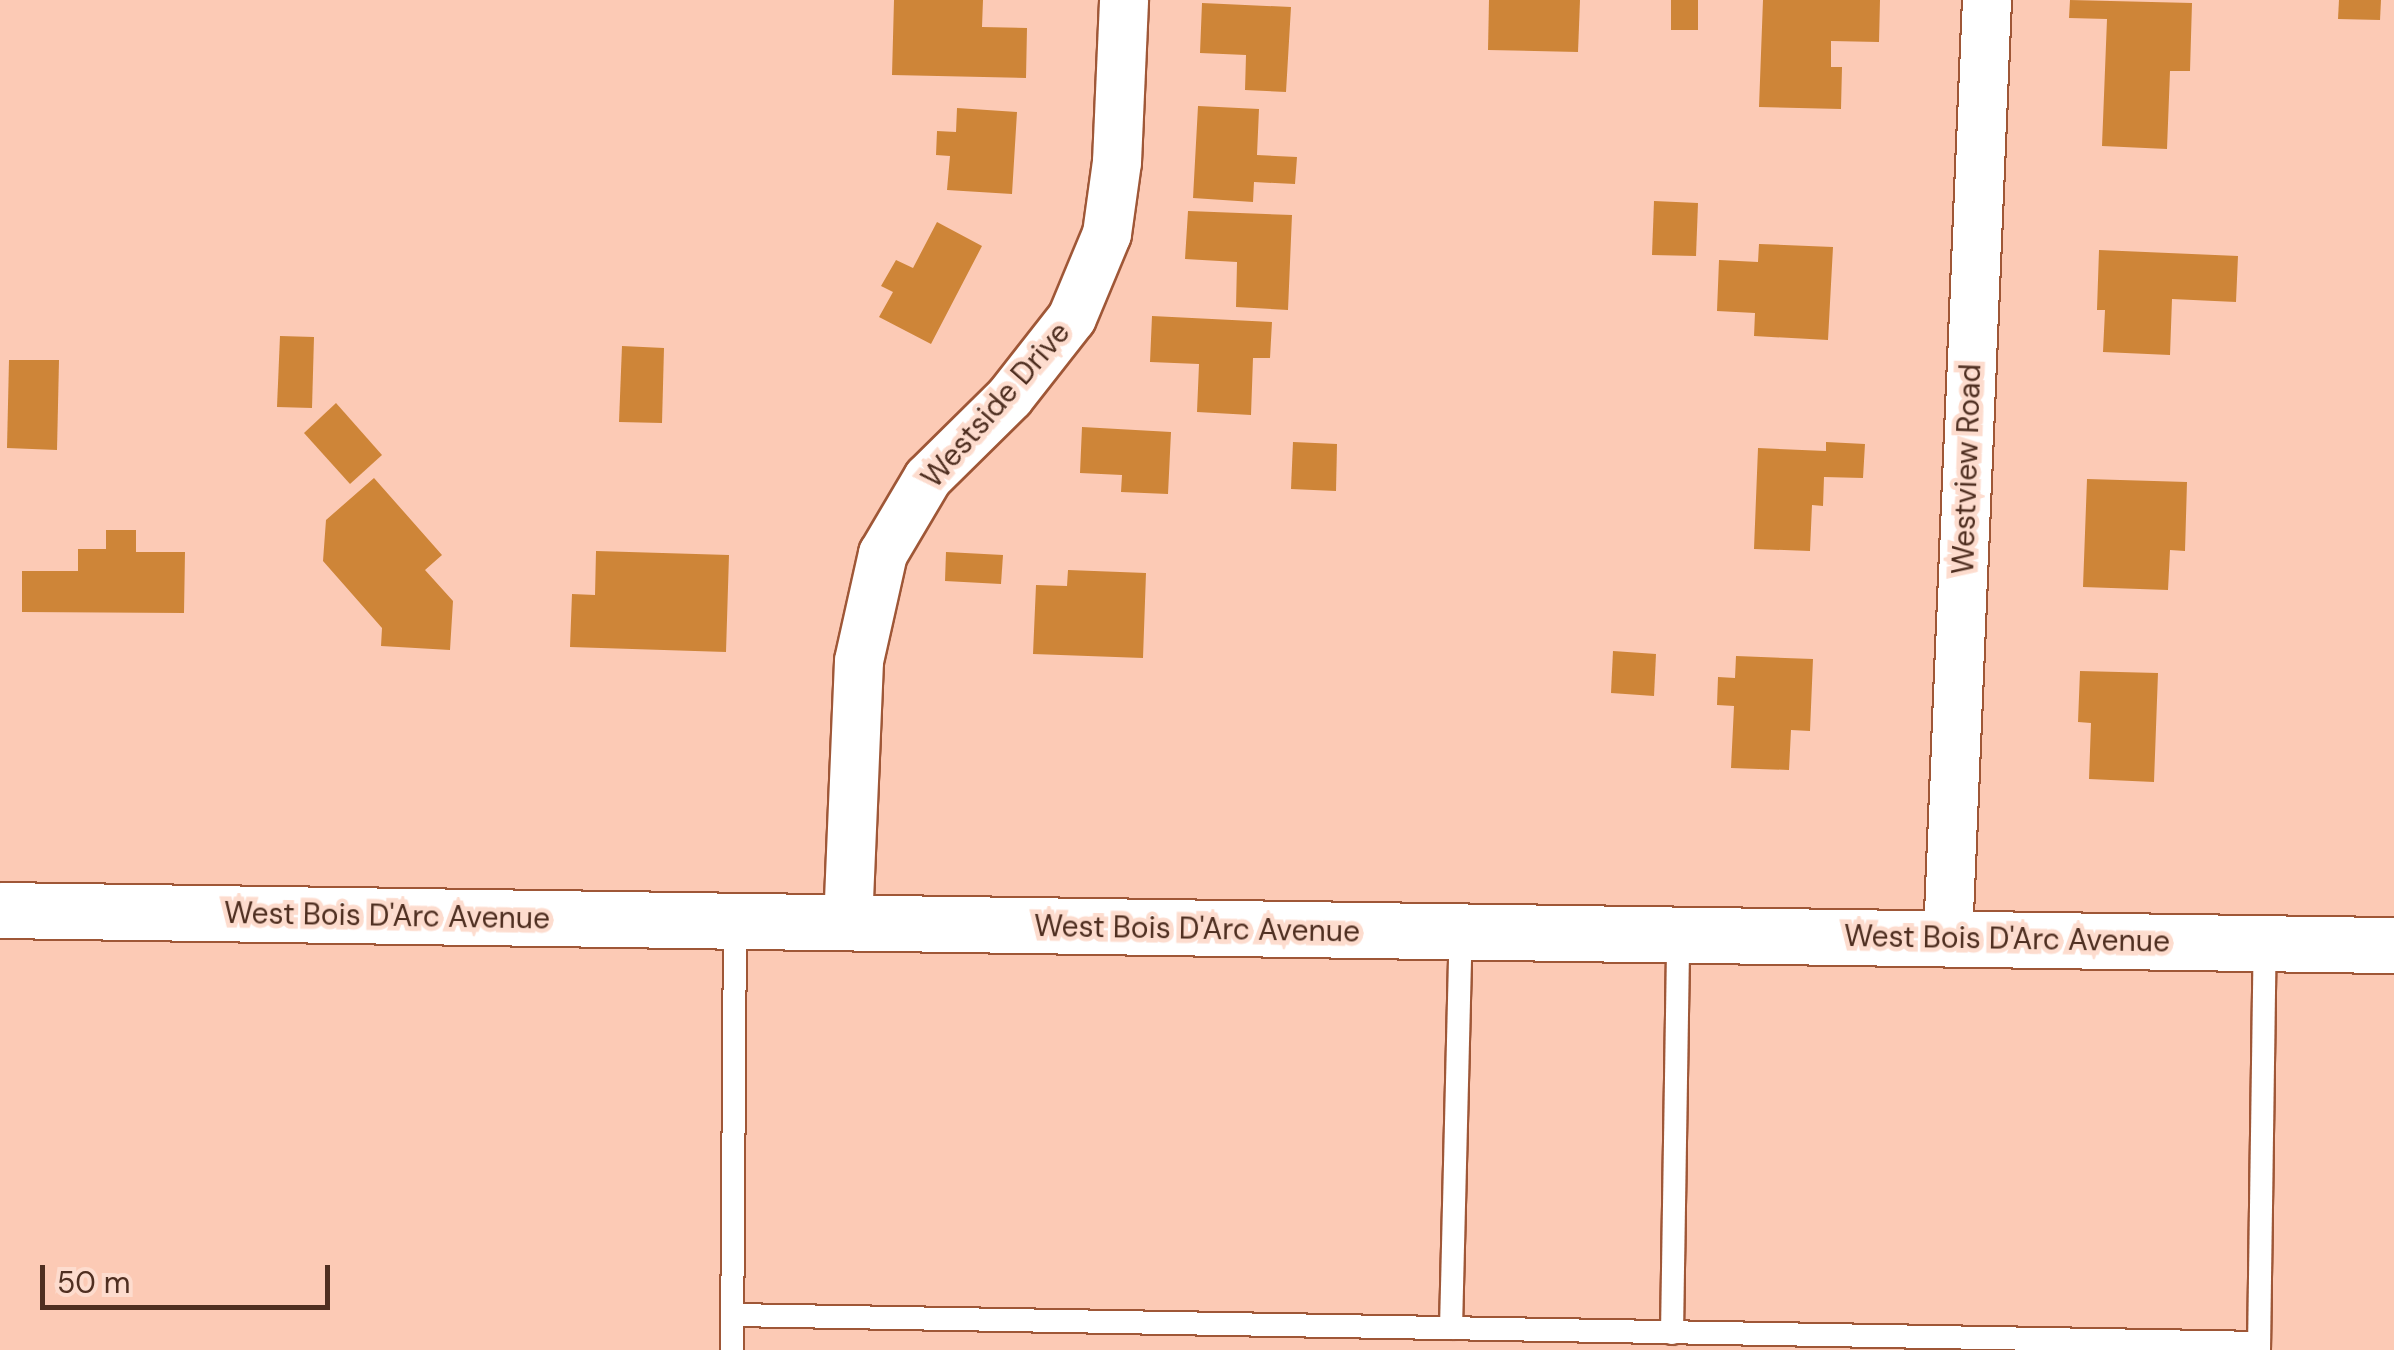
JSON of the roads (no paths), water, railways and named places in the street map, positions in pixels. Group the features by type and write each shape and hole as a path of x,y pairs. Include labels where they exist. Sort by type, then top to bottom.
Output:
{"street":[{"name":"Westside Drive","path":"848,924 860,661 883,554 928,478 1010,397 1072,318 1108,234 1117,162 1124,0"},
{"name":"Westview Road","path":"1948,938 1986,0"},
{"name":"West Bois D'Arc Avenue","path":"0,910 2394,944"}],"lane":[{"path":"732,1350 735,922"},
{"path":"1451,1328 1462,932"},
{"path":"1672,1332 1678,935"},
{"path":"732,1315 2259,1347 2265,943"}]}
